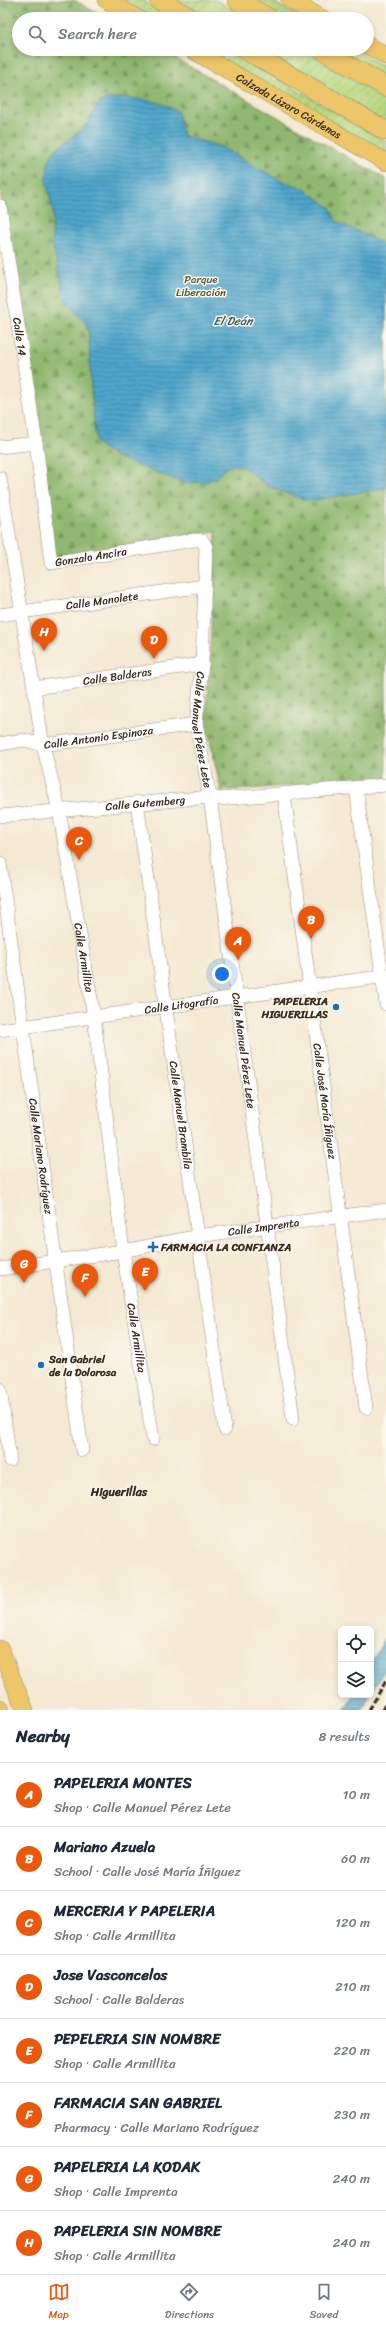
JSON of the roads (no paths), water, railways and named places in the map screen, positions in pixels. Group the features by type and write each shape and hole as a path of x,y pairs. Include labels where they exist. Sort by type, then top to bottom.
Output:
{"highway":[{"path":"160,0 180,12"},
{"path":"237,0 258,12"},
{"path":"256,56 386,131"},
{"path":"333,56 386,87"}],"main road":[{"path":"106,0 127,12"},
{"path":"290,0 311,12"},
{"path":"374,49 386,56"},
{"name":"Calzada Lázaro Cárdenas","path":"203,56 386,162"},
{"path":"0,1649 25,1710"}],"street":[{"name":"Calle 14","path":"0,206 36,443"},
{"path":"0,447 36,443"},
{"name":"Gonzalo Ancira","path":"36,443 51,563 202,540"},
{"name":"Calle Armillita","path":"0,478 20,612 43,744 59,810 94,1017 123,1251 153,1439"},
{"name":"Calle Manuel Pérez Lete","path":"202,540 206,547 202,664 196,724 210,797 293,1419"},
{"name":"Calle Manolete","path":"0,615 204,586"},
{"name":"Calle Balderas","path":"34,688 202,664"},
{"name":"Calle Antonio Espinoza","path":"0,744 24,740 43,744 196,724"},
{"name":"Calle Gutemberg","path":"0,816 137,802 210,797 219,799 386,785"},
{"path":"356,788 384,977 386,1004"},
{"name":"Calle José María Íñiguez","path":"284,794 342,1216 366,1408"},
{"name":"Calle Manuel Brambila","path":"137,802 225,1429"},
{"name":"Calle Mariano Rodríguez","path":"0,863 54,1261 82,1450"},
{"name":"Calle Litografía","path":"0,1030 384,977"},
{"name":"Calle Imprenta","path":"0,1269 123,1251 198,1236 386,1210"},
{"path":"0,1389 10,1460"}],"water":[{"name":"El Deán","path":"124,98 152,101 170,107 178,112 183,136 219,146 282,181 303,188 330,207 336,221 386,245 386,488 309,501 269,487 245,468 234,465 225,468 217,477 206,482 184,483 116,457 96,443 90,374 89,331 85,322 68,305 65,299 52,241 53,211 46,181 49,160 55,150 85,127 99,103 105,99"},
{"path":"386,1637 386,1668 374,1689 374,1662 374,1658"},
{"path":"351,1698 368,1698 362,1710 344,1710"}],"railway":[{"path":"369,1710 386,1681"},
{"path":"382,1710 386,1703"}],"place":[{"name":"PAPELERIA SIN NOMBRE","path":"44,651"},
{"name":"Jose Vasconcelos","path":"154,659"},
{"name":"MERCERIA Y PAPELERIA","path":"79,860"},
{"name":"Mariano Azuela","path":"311,939"},
{"name":"PAPELERIA MONTES","path":"238,960"},
{"name":"PAPELERIA HIGUERILLAS","path":"336,1007"},
{"name":"FARMACIA LA CONFIANZA","path":"153,1247"},
{"name":"PAPELERIA LA KODAK","path":"24,1283"},
{"name":"PEPELERIA SIN NOMBRE","path":"145,1291"},
{"name":"FARMACIA SAN GABRIEL","path":"85,1297"},
{"name":"San Gabriel de la Dolorosa","path":"41,1365"}],"district":[{"name":"Higuerillas","path":"119,1492"}],"park label":[{"name":"Parque Liberación","path":"201,285"}]}
